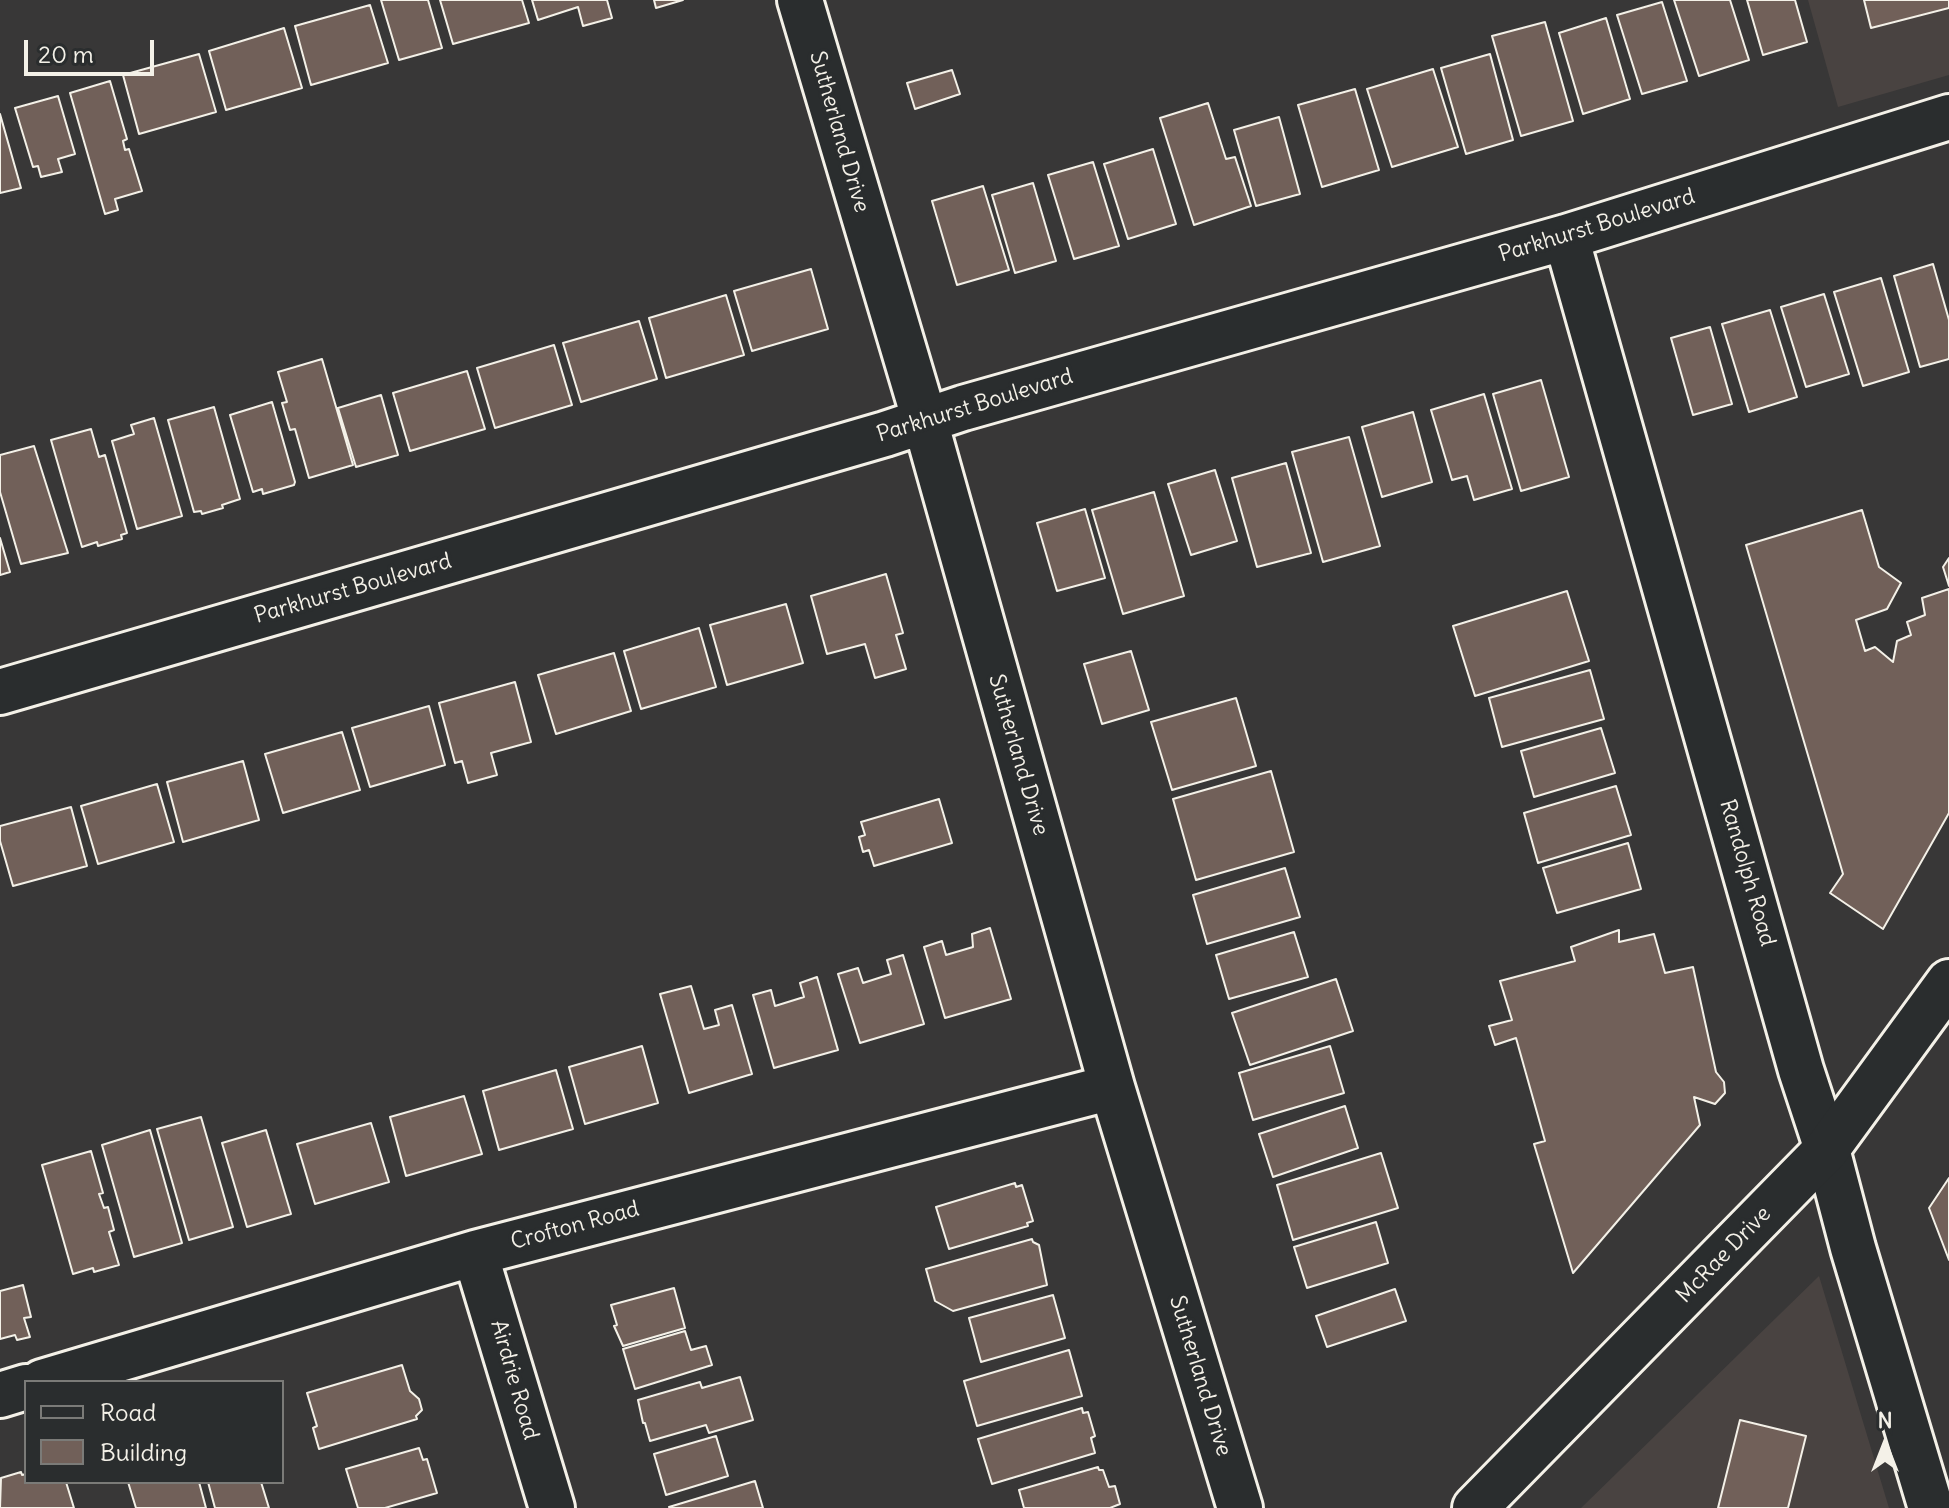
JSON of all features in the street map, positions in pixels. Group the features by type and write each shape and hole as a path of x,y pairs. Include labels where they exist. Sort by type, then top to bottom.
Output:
{"street":[{"name":"Sutherland Drive","path":"800,0 925,421 1112,1087 1240,1508"},
{"name":"Parkhurst Boulevard","path":"0,692 1566,237 1949,117"},
{"name":"Randolph Road","path":"1566,237 1801,1070 1827,1149 1853,1248 1931,1508"},
{"name":"McRae Drive","path":"1475,1508 1827,1149 1949,982"},
{"name":"Crofton Road","path":"49,1380 475,1253 1112,1087"},
{"name":"Airdrie Road","path":"475,1253 552,1508"},
{"path":"0,1395 24,1388"}],"shaded area":[{"path":"1808,0 1949,0 1949,75 1838,107"},
{"path":"1819,1276 1889,1508 1581,1508"}],"building":[{"path":"381,0 428,0 442,48 399,60"},
{"path":"440,0 522,0 529,23 453,44"},
{"path":"532,0 607,0 612,18 583,26 578,7 538,20"},
{"path":"654,0 683,0 656,8"},
{"path":"1674,0 1730,0 1749,60 1699,76"},
{"path":"1747,0 1795,0 1807,42 1763,55"},
{"path":"1864,0 1949,0 1949,8 1871,28"},
{"path":"1662,2 1687,81 1642,94 1617,15"},
{"path":"370,5 388,63 311,85 295,26"},
{"path":"1606,18 1630,99 1583,114 1559,33"},
{"path":"1545,22 1573,121 1521,136 1492,36"},
{"path":"284,28 302,88 226,110 209,51"},
{"path":"199,54 216,112 139,134 123,75"},
{"path":"1490,54 1513,140 1466,154 1441,68"},
{"path":"1433,69 1458,147 1392,167 1367,89"},
{"path":"952,70 960,94 915,109 907,83"},
{"path":"110,81 127,139 123,141 125,150 129,149 142,191 115,199 118,210 105,214 70,93"},
{"path":"1355,89 1379,170 1322,187 1298,105"},
{"path":"58,96 75,154 58,159 62,172 41,177 38,166 33,167 15,108"},
{"path":"1208,103 1226,159 1235,157 1251,206 1194,225 1160,118"},
{"path":"0,114 21,188 0,193"},
{"path":"1279,117 1300,194 1256,206 1234,130"},
{"path":"1153,149 1176,224 1128,239 1104,164"},
{"path":"1093,162 1119,246 1074,259 1048,175"},
{"path":"1033,183 1056,261 1015,273 992,195"},
{"path":"983,186 1009,270 957,285 932,201"},
{"path":"1933,264 1949,320 1949,359 1920,367 1894,276"},
{"path":"811,269 828,329 752,351 734,291"},
{"path":"1881,278 1909,372 1863,386 1834,292"},
{"path":"1824,294 1849,374 1806,387 1781,307"},
{"path":"726,295 744,355 666,378 649,318"},
{"path":"1770,310 1797,397 1749,412 1722,324"},
{"path":"639,321 657,379 581,402 563,343"},
{"path":"1710,327 1732,404 1693,415 1671,338"},
{"path":"554,345 572,405 495,428 477,368"},
{"path":"322,359 353,465 309,478 295,429 290,430 282,403 287,402 278,372"},
{"path":"467,371 485,429 410,451 393,393"},
{"path":"1541,380 1569,477 1521,491 1493,394"},
{"path":"1484,394 1512,489 1474,500 1467,476 1452,480 1431,410"},
{"path":"381,395 398,455 356,467 338,408"},
{"path":"272,402 295,482 294,485 263,494 262,489 253,492 230,415"},
{"path":"214,407 240,499 202,514 201,511 194,512 168,420"},
{"path":"1413,412 1432,482 1382,497 1362,427"},
{"path":"154,418 182,516 137,529 112,441 134,434 131,425"},
{"path":"91,429 99,457 105,455 127,533 121,535 122,539 82,547 51,440"},
{"path":"1349,437 1380,546 1323,562 1292,452"},
{"path":"34,446 68,553 21,564 0,492 0,455"},
{"path":"1286,463 1311,553 1257,567 1232,478"},
{"path":"1215,470 1237,541 1191,555 1168,484"},
{"path":"1154,492 1184,596 1123,614 1092,510"},
{"path":"1085,509 1105,578 1057,591 1037,523"},
{"path":"1862,510 1879,567 1901,583 1887,609 1856,620 1865,651 1875,647 1893,662 1897,641 1911,635 1907,622 1925,615 1922,598 1949,589 1949,813 1883,929 1830,893 1843,874 1746,545"},
{"path":"0,538 10,572 0,575"},
{"path":"1949,558 1949,586 1943,567"},
{"path":"886,574 903,633 896,635 906,669 875,678 865,644 827,654 811,596"},
{"path":"1567,591 1589,661 1475,696 1453,626"},
{"path":"786,604 803,663 727,685 710,625"},
{"path":"699,628 716,687 641,709 624,651"},
{"path":"1131,651 1149,710 1102,724 1084,664"},
{"path":"614,653 631,711 556,734 538,675"},
{"path":"1590,670 1604,719 1502,747 1489,698"},
{"path":"515,682 531,742 491,753 497,775 468,783 462,761 455,763 439,703"},
{"path":"1236,698 1256,766 1172,790 1151,722"},
{"path":"429,706 445,765 370,787 352,728"},
{"path":"1601,728 1615,773 1534,797 1521,751"},
{"path":"342,732 360,790 283,813 265,754"},
{"path":"243,761 259,820 183,842 167,782"},
{"path":"1271,771 1294,852 1196,880 1173,799"},
{"path":"157,784 174,842 98,864 81,806"},
{"path":"1616,786 1631,835 1538,863 1524,813"},
{"path":"939,799 952,843 874,866 869,850 863,852 859,837 865,835 861,822"},
{"path":"71,807 87,866 13,886 0,841 0,826"},
{"path":"1628,843 1641,889 1557,913 1543,868"},
{"path":"1285,868 1300,917 1207,944 1193,895"},
{"path":"990,928 1011,999 945,1018 924,947 942,941 946,955 973,947 972,934"},
{"path":"1619,930 1619,942 1654,934 1665,973 1693,967 1716,1072 1724,1082 1725,1093 1715,1104 1694,1097 1700,1125 1573,1273 1534,1144 1545,1141 1516,1038 1495,1045 1489,1026 1512,1020 1500,981 1575,961 1571,947"},
{"path":"1294,932 1308,977 1229,999 1216,955"},
{"path":"903,955 924,1024 860,1043 838,974 858,968 863,983 891,974 887,960"},
{"path":"817,977 838,1050 774,1068 753,995 771,990 775,1006 804,997 800,983"},
{"path":"1336,979 1353,1031 1250,1065 1232,1013"},
{"path":"691,986 704,1029 719,1025 715,1010 732,1005 752,1074 689,1093 660,994"},
{"path":"642,1046 658,1103 585,1124 569,1067"},
{"path":"1330,1046 1344,1093 1253,1120 1239,1073"},
{"path":"556,1070 573,1129 499,1150 483,1091"},
{"path":"464,1096 482,1154 406,1176 390,1117"},
{"path":"1345,1106 1358,1148 1273,1177 1259,1134"},
{"path":"201,1117 233,1227 189,1240 157,1129"},
{"path":"371,1123 389,1182 315,1204 297,1144"},
{"path":"150,1130 182,1243 134,1257 102,1145"},
{"path":"266,1130 291,1214 247,1227 222,1143"},
{"path":"91,1151 103,1193 99,1194 104,1208 108,1207 114,1230 109,1232 119,1265 73,1274 42,1165"},
{"path":"1381,1153 1398,1208 1293,1240 1277,1185"},
{"path":"1949,1178 1949,1260 1929,1208"},
{"path":"1015,1183 1016,1187 1022,1185 1033,1221 1027,1223 1028,1226 949,1249 936,1207"},
{"path":"1376,1222 1388,1263 1307,1288 1294,1247"},
{"path":"1032,1239 1039,1245 1047,1285 953,1311 935,1301 926,1269"},
{"path":"23,1285 31,1317 24,1318 30,1337 17,1340 15,1335 0,1339 0,1291"},
{"path":"674,1288 685,1328 623,1346 614,1326 617,1325 611,1305"},
{"path":"1395,1289 1406,1321 1327,1347 1316,1316"},
{"path":"1053,1295 1065,1338 981,1362 969,1318"},
{"path":"685,1331 691,1350 706,1346 712,1365 635,1389 623,1349"},
{"path":"1069,1350 1082,1396 977,1426 964,1381"},
{"path":"402,1365 410,1391 419,1399 422,1410 417,1419 319,1449 313,1428 317,1426 307,1393"},
{"path":"740,1377 753,1420 709,1433 706,1425 650,1441 638,1400 700,1382 702,1388"},
{"path":"1082,1408 1083,1413 1088,1412 1095,1436 1091,1438 1095,1453 992,1484 978,1439"},
{"path":"1740,1420 1806,1436 1788,1508 1718,1508"},
{"path":"716,1436 728,1476 666,1495 654,1454"},
{"path":"419,1448 423,1460 427,1459 437,1493 385,1508 358,1508 346,1469"},
{"path":"1098,1467 1103,1470 1109,1487 1115,1486 1120,1504 1110,1508 1024,1508 1019,1490"},
{"path":"21,1472 24,1484 67,1484 74,1508 0,1508 1,1478"},
{"path":"755,1481 763,1508 669,1507"},
{"path":"129,1484 200,1484 206,1508 136,1508"},
{"path":"209,1484 262,1484 269,1508 215,1508"}]}
